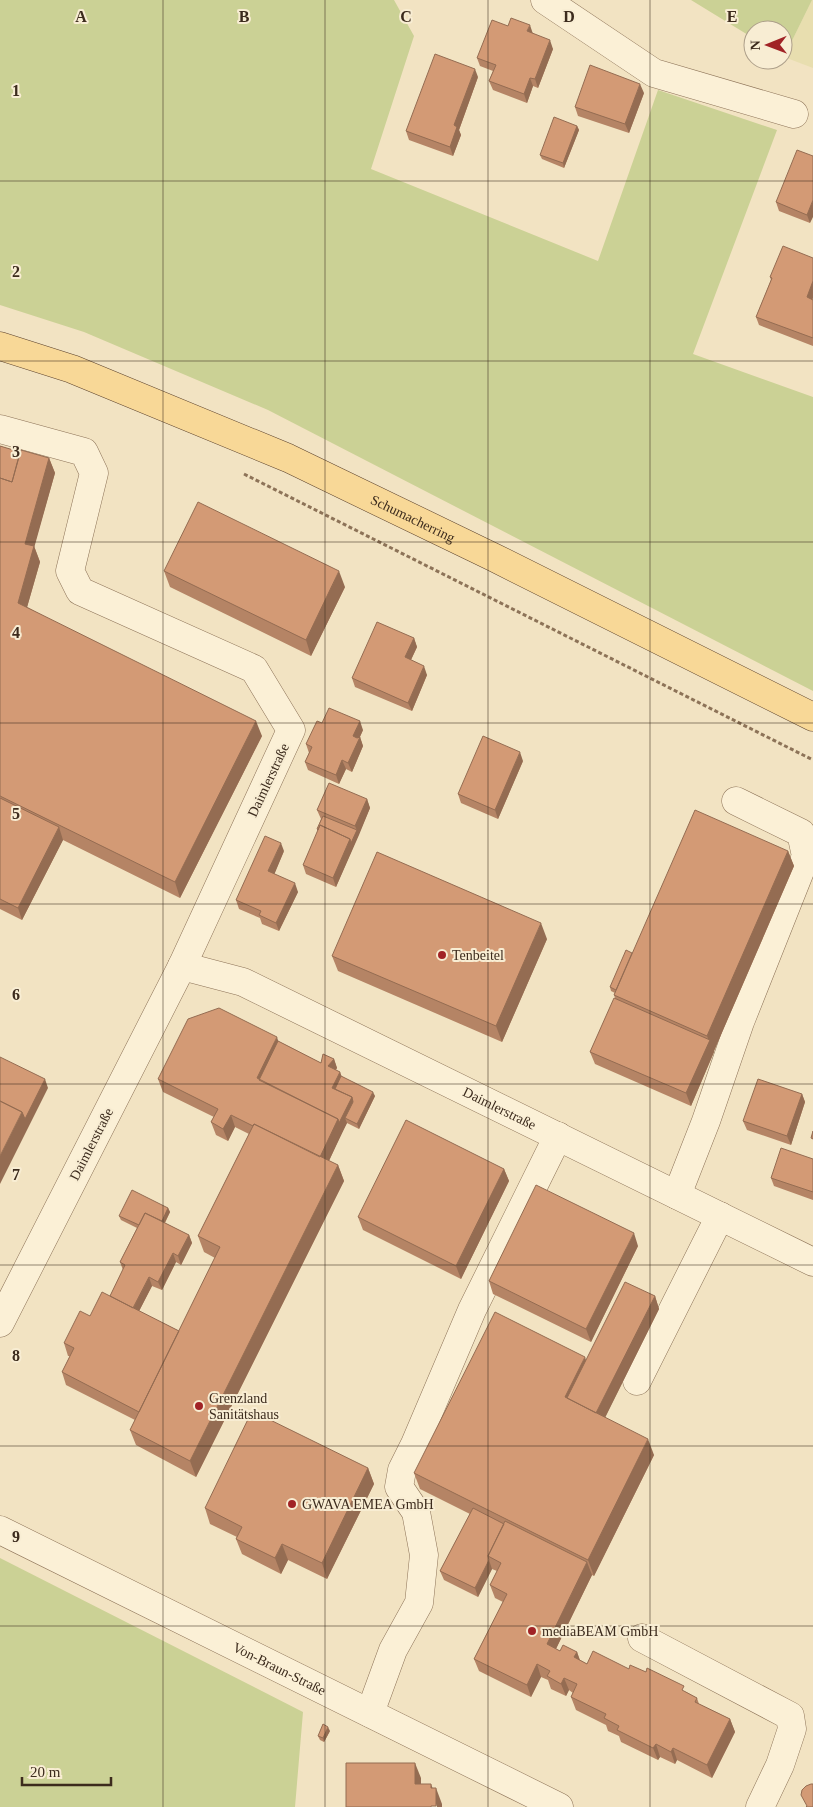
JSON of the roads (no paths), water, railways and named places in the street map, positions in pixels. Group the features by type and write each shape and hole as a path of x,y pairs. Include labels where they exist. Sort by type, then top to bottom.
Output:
{"main road":[{"name":"Schumacherring","path":"0,346 72,369 288,458 493,557 813,717"}],"street":[{"path":"545,0 654,72 794,114"},
{"name":"Daimlerstraße","path":"0,429 84,452 94,473 70,571 80,590 254,669 291,730 182,966 0,1323"},
{"path":"677,1195 706,1121 740,1022 806,856 801,832 736,801"},
{"name":"Daimlerstraße","path":"182,966 243,982 813,1262"},
{"path":"370,1713 393,1650 419,1603 424,1555 416,1512 399,1487 402,1470 472,1310 558,1136"},
{"path":"637,1381 720,1216"},
{"name":"Von-Braun-Straße","path":"0,1530 559,1807"},
{"path":"642,1638 790,1716 792,1729 780,1765 760,1807"}],"place":[{"name":"Tenbeitel","path":"442,955"},
{"name":"Grenzland Sanitätshaus","path":"199,1406"},
{"name":"GWAVA EMEA GmbH","path":"292,1504"},
{"name":"mediaBEAM GmbH","path":"532,1631"}]}
